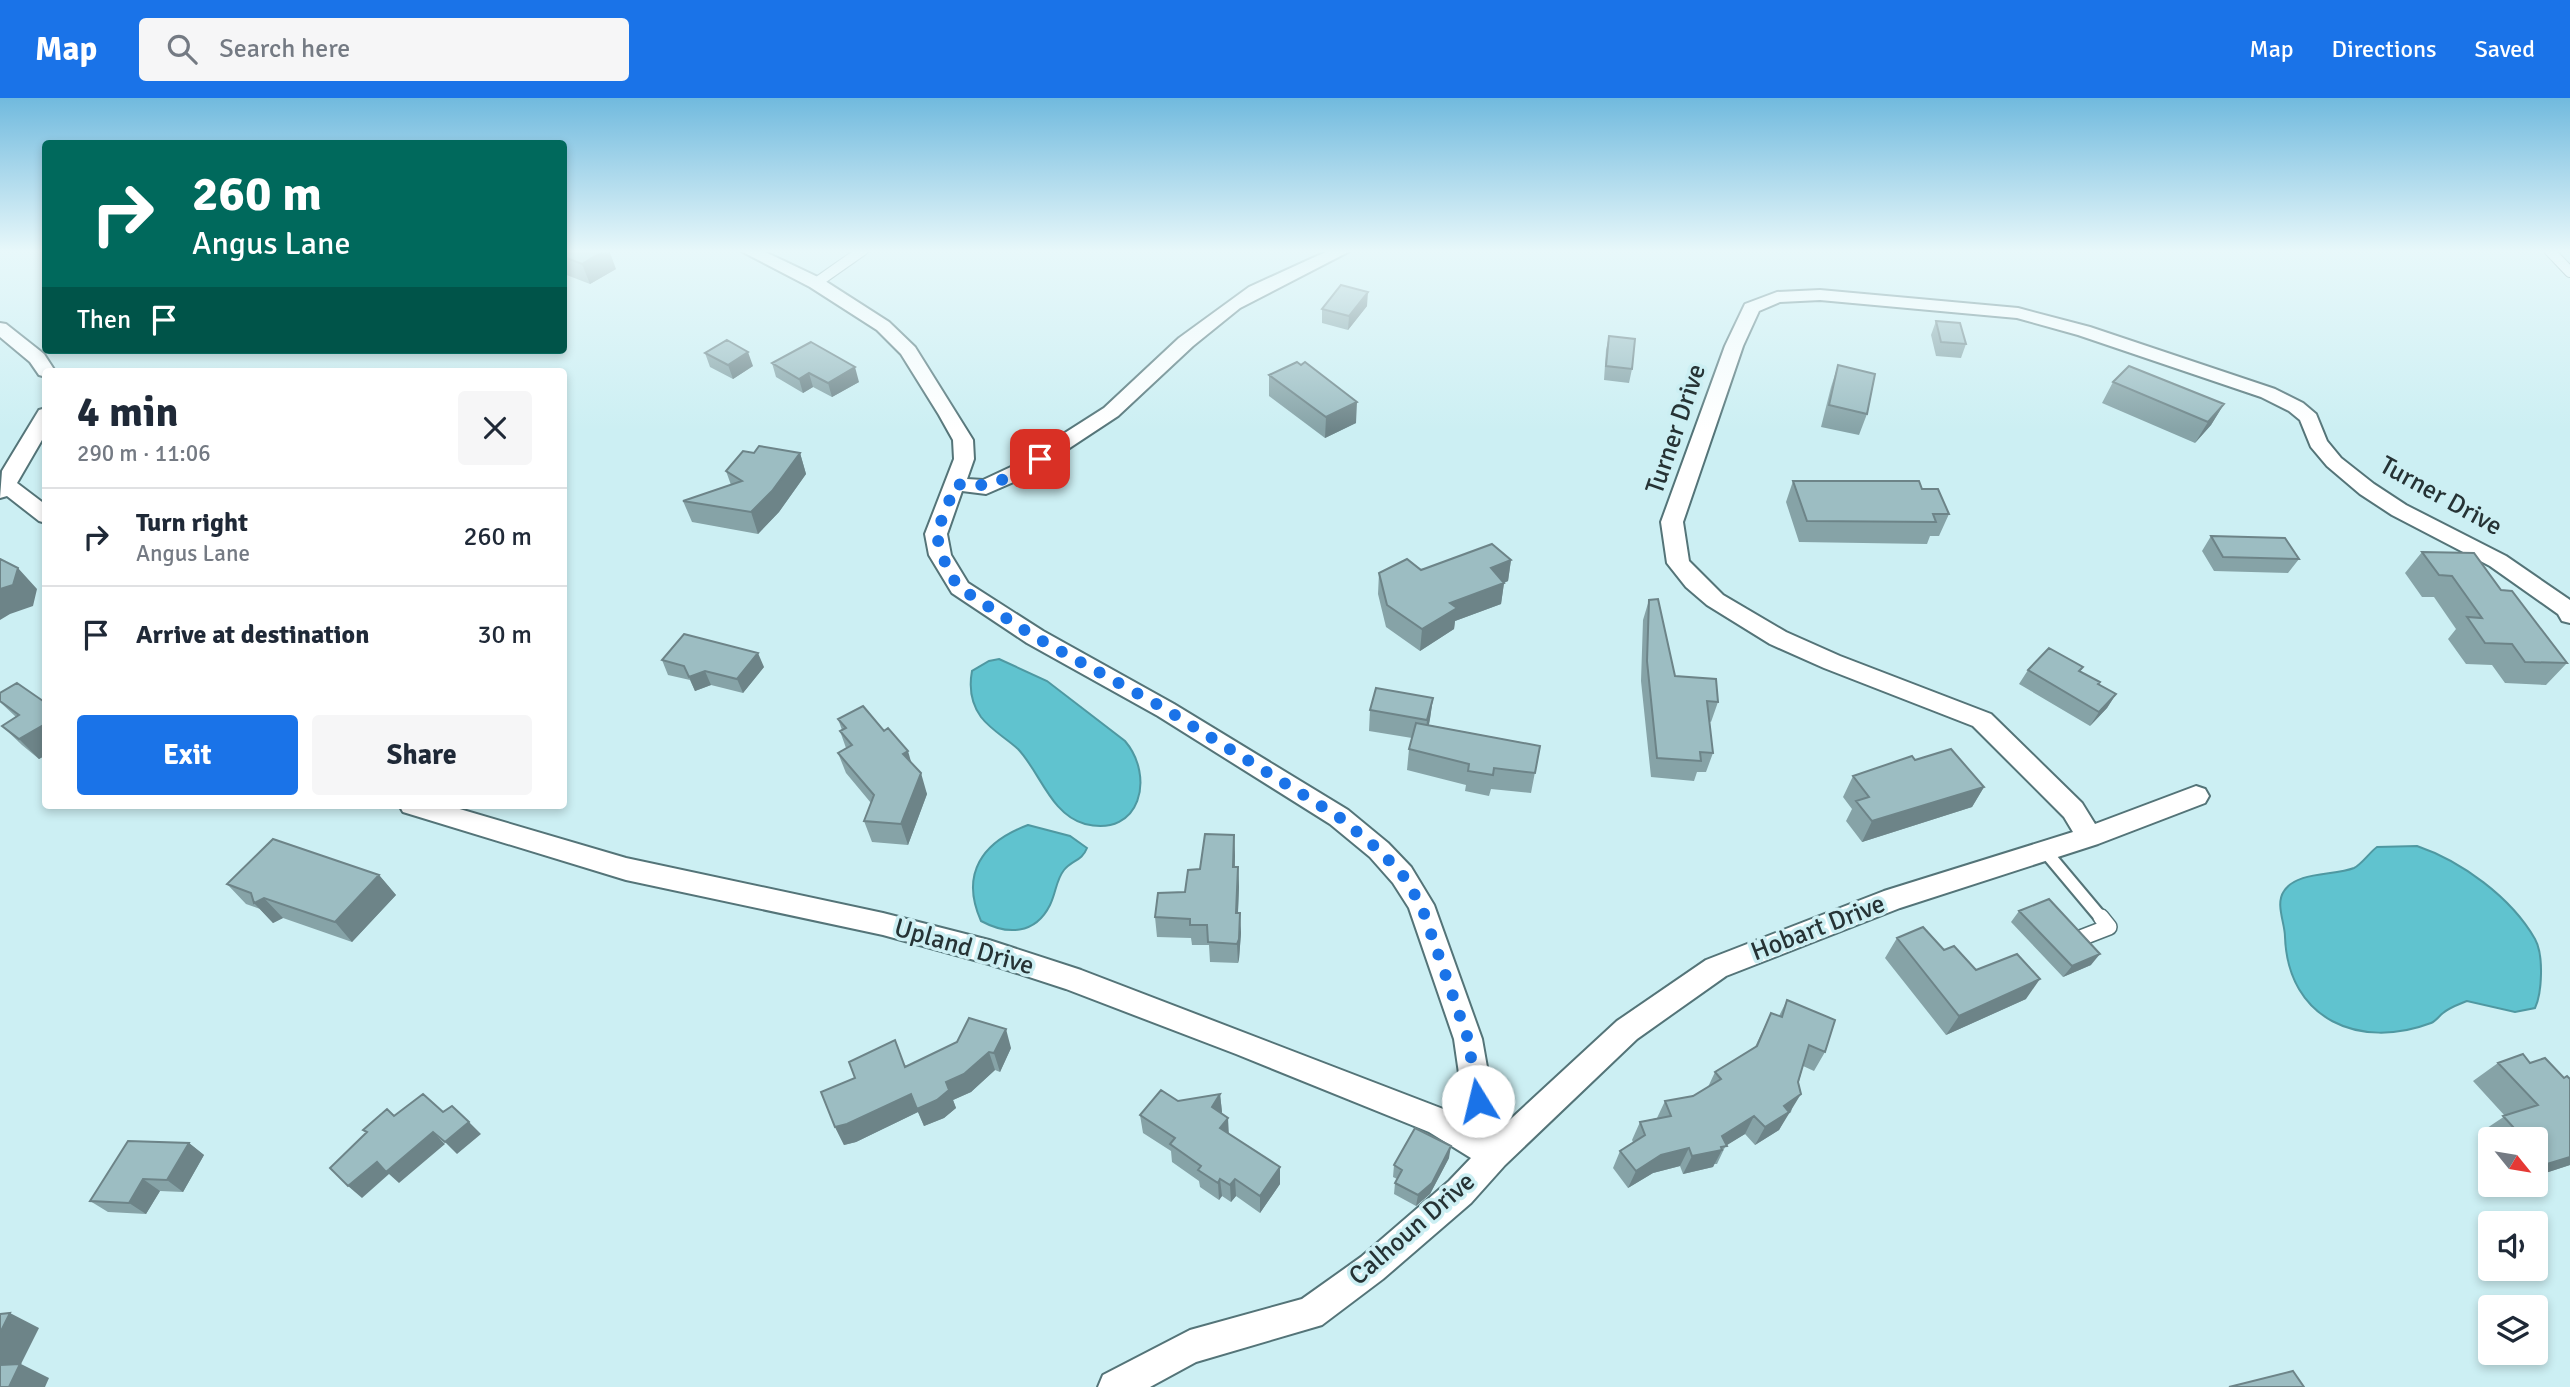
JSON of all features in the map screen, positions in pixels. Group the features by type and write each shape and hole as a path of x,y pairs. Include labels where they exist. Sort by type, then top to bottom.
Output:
{"street":[{"name":"Calhoun Drive","path":"858,310 883,326 908,351 963,440 964,459 936,534 944,563 960,588 1035,637 1162,707 1339,817 1379,850 1402,874 1421,905 1468,1039 1478,1101 1494,1155 1460,1192 1372,1268 1310,1313 1191,1347 1115,1387"},
{"path":"956,484 986,487 1020,471 1111,412 1186,342 1226,310"},
{"name":"Turner Drive","path":"1750,310 1734,346 1672,522 1678,563 1694,582 1716,600 1778,638 1832,662 1982,720 2073,810 2089,837"},
{"name":"Turner Drive","path":"1987,310 2018,313 2084,331 2268,393 2296,407 2309,418 2318,443 2334,462 2367,489 2399,510 2498,561 2540,588 2568,610 2570,615"},
{"path":"0,328 37,358 44,368"},
{"path":"42,422 4,488 42,513"},
{"name":"Hobart Drive","path":"1494,1155 1627,1030 1716,968 1893,899 2089,837 2196,796"},
{"name":"Upland Drive","path":"425,809 626,869 883,924 989,952 1071,979 1440,1122 1494,1155"}],"lane":[{"path":"2045,851 2109,927 2078,939"}],"water":[{"path":"999,659 1047,681 1125,741 1134,755 1140,786 1137,801 1130,813 1119,822 1104,826 1085,824 1063,812 1026,758 981,717 972,695 972,671 989,661"},
{"path":"1028,825 1070,836 1087,848 1082,856 1061,874 1050,905 1037,922 1020,930 991,926 981,921 975,904 973,889 979,862 987,850 998,841"},
{"path":"2417,846 2451,861 2484,882 2525,924 2535,939 2540,954 2540,984 2535,1008 2515,1012 2467,1001 2449,1009 2431,1023 2379,1033 2354,1030 2332,1021 2314,1008 2299,989 2289,966 2281,914 2280,902 2284,891 2298,880 2307,877 2354,868 2377,847"}],"building":[{"path":"1326,310 1354,310 1349,316"},
{"path":"1936,321 1960,323 1966,344 1941,342"},
{"path":"1609,336 1635,339 1632,369 1606,366"},
{"path":"727,340 748,352 728,365 705,353"},
{"path":"811,342 855,367 828,383 809,373 799,379 772,363"},
{"path":"1297,362 1301,365 1305,362 1357,402 1326,417 1269,375"},
{"path":"1838,365 1875,374 1867,414 1829,405"},
{"path":"2129,366 2224,404 2208,422 2113,382"},
{"path":"759,446 800,453 772,491 751,512 683,501 742,481 726,471 743,451 754,453"},
{"path":"1793,481 1919,481 1922,489 1938,489 1949,514 1933,514 1936,522 1807,521"},
{"path":"2211,536 2285,538 2299,559 2223,557"},
{"path":"1492,544 1511,560 1491,568 1504,583 1450,603 1457,608 1422,629 1387,605 1379,573 1407,559 1421,570"},
{"path":"2422,552 2474,553 2501,590 2512,591 2567,663 2525,662 2512,644 2485,643 2467,617 2482,618 2452,576 2439,575"},
{"path":"0,559 18,568 13,585 0,589"},
{"path":"1658,599 1675,676 1716,679 1718,702 1707,701 1713,753 1700,752 1701,761 1657,758 1647,661 1649,600"},
{"path":"684,634 758,653 737,679 705,671 689,677 684,666 662,660"},
{"path":"2049,648 2083,667 2079,671 2116,694 2099,712 2028,670"},
{"path":"17,683 42,700 42,726 19,739 2,726 19,715 0,701 0,693"},
{"path":"1376,688 1433,698 1427,720 1370,710"},
{"path":"863,706 884,731 888,728 908,751 903,754 921,773 901,824 864,821 874,795 838,753 852,745 840,731 846,728 838,719"},
{"path":"1416,723 1540,746 1535,773 1494,768 1493,775 1468,771 1469,764 1409,749"},
{"path":"1951,749 1984,787 1872,821 1856,801 1869,797 1853,776 1912,756 1915,760"},
{"path":"1205,834 1234,835 1233,867 1238,867 1236,913 1240,913 1237,944 1208,942 1207,925 1190,925 1190,919 1155,917 1158,893 1185,892 1188,870 1200,869"},
{"path":"273,839 379,875 335,922 264,898 254,903 251,893 227,884"},
{"path":"2049,899 2100,954 2072,966 2019,911"},
{"path":"1923,927 1944,950 1954,946 1976,970 2017,954 2040,979 1959,1016 1897,938"},
{"path":"1787,1000 1835,1020 1825,1052 1809,1045 1798,1082 1801,1094 1784,1106 1789,1112 1765,1127 1754,1116 1722,1136 1727,1146 1721,1147 1722,1150 1692,1156 1689,1148 1661,1155 1636,1171 1620,1151 1645,1135 1640,1122 1671,1116 1665,1101 1693,1096 1721,1079 1715,1072 1757,1046 1771,1013 1782,1017"},
{"path":"969,1018 1006,1029 994,1053 989,1052 964,1074 946,1082 949,1090 937,1100 917,1109 911,1094 835,1127 821,1092 855,1078 849,1062 895,1040 905,1067 957,1042"},
{"path":"2523,1054 2530,1063 2545,1058 2564,1078 2567,1076 2570,1079 2570,1157 2548,1164 2548,1127 2513,1127 2503,1116 2538,1105 2498,1063"},
{"path":"1161,1090 1178,1101 1220,1094 1212,1107 1228,1118 1220,1128 1280,1167 1260,1196 1235,1179 1230,1185 1220,1179 1218,1183 1198,1170 1201,1166 1170,1144 1175,1138 1140,1115"},
{"path":"423,1094 443,1112 452,1106 469,1122 445,1142 433,1132 386,1172 377,1162 348,1186 330,1168 367,1132 363,1130 387,1109 394,1116"},
{"path":"1415,1128 1451,1146 1432,1183 1418,1195 1395,1183 1402,1170 1394,1165"},
{"path":"128,1141 189,1143 167,1180 143,1179 129,1203 90,1201"},
{"path":"10,1313 0,1333 0,1314"},
{"path":"20,1364 9,1387 0,1387 0,1365"},
{"path":"2293,1371 2304,1387 2229,1387"}],"route":[{"path":"1040,459 986,487 956,484 936,534 940,555 948,572 960,588 1003,618 1210,736 1339,817 1379,850 1402,874 1421,905 1468,1039 1478,1101"}]}
